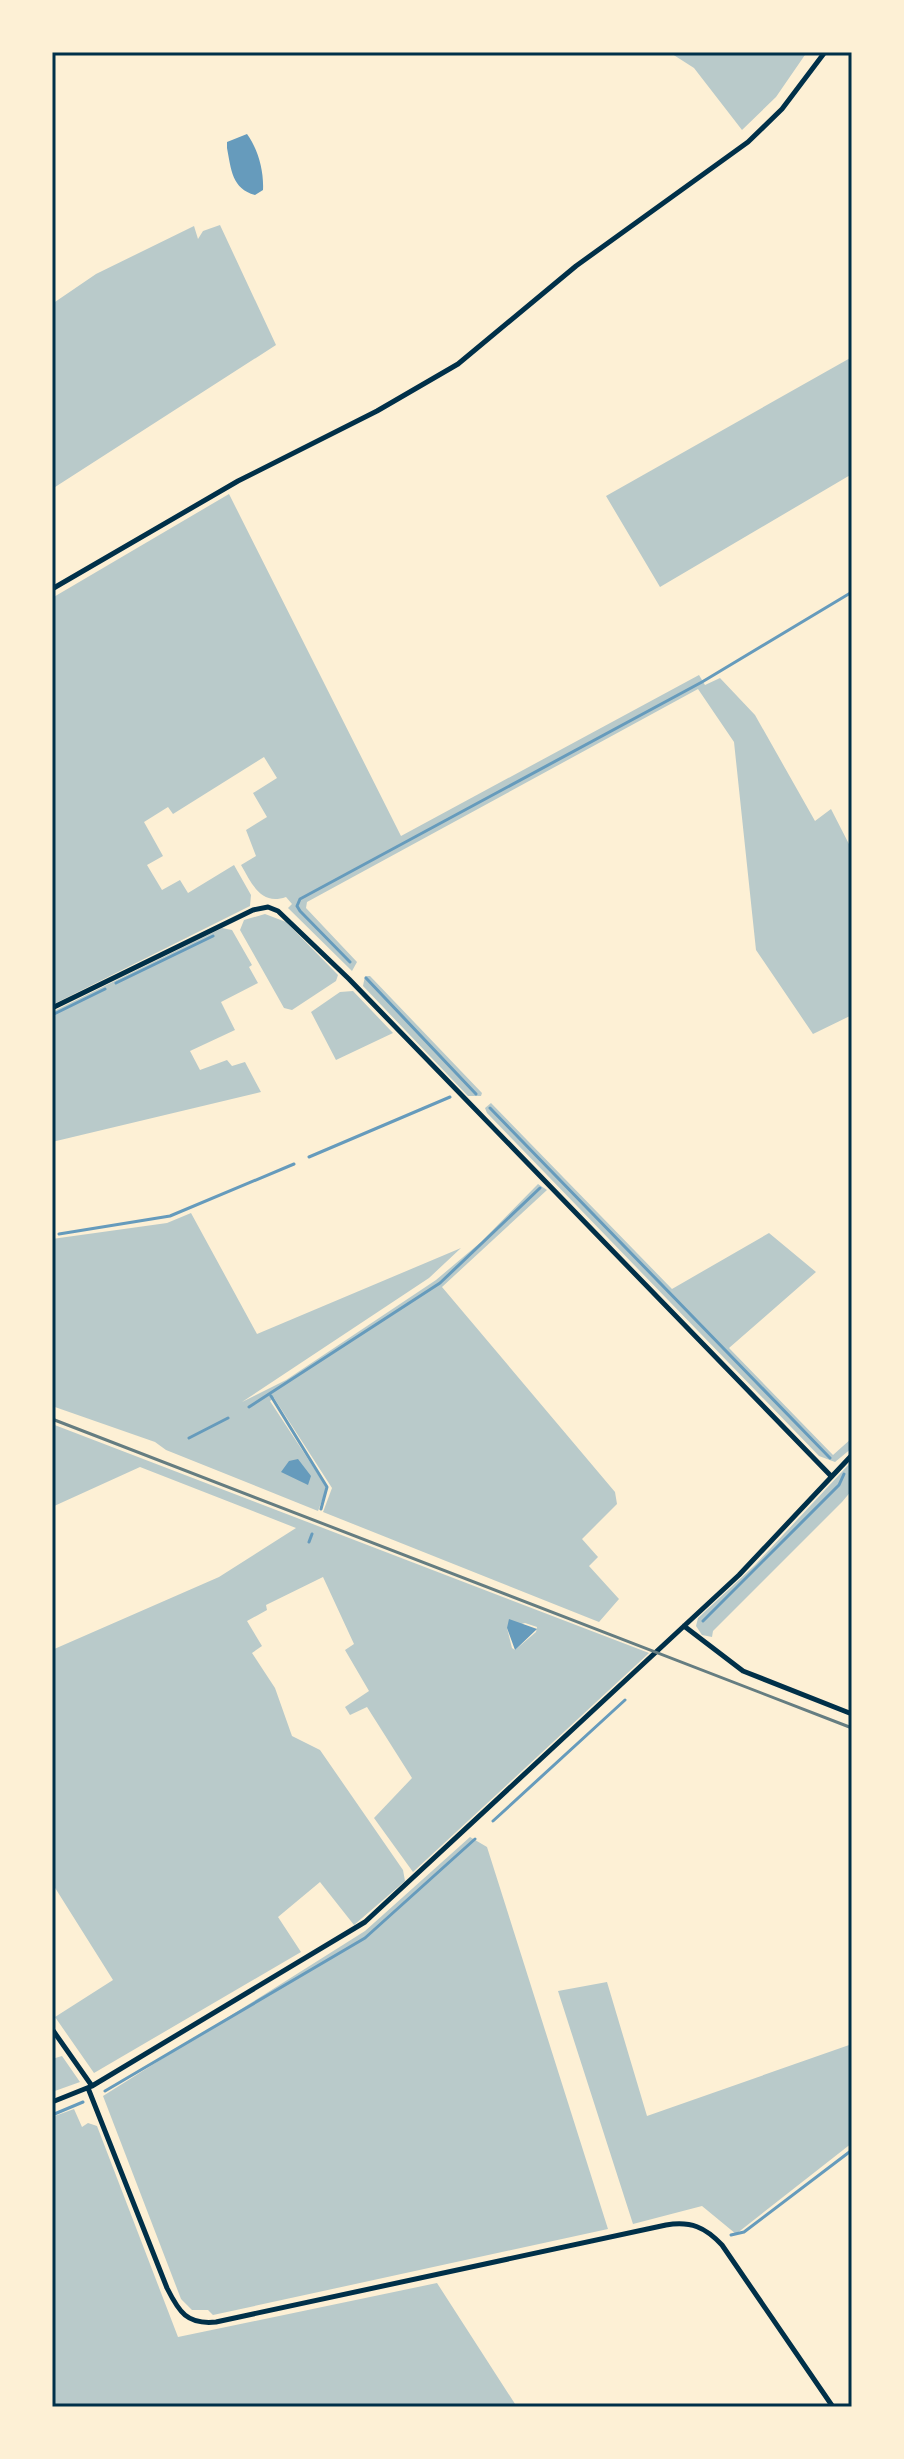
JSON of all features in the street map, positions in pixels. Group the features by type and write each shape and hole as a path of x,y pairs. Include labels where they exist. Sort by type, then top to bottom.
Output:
{"street":[{"path":"52,589 238,481 377,411 458,364 576,266 748,142 782,109 825,52"},
{"path":"52,1008 253,910 268,907 278,911 349,979 831,1476"},
{"path":"52,2102 90,2087 365,1922 739,1575 852,1455"},
{"path":"684,1626 743,1671 852,1714"},
{"path":"52,2029 90,2087 167,2288 178,2310 190,2320 216,2322 666,2225 689,2224 707,2230 722,2245 833,2407"}],"shaded area":[{"path":"669,52 807,52 776,97 742,130 694,68"},
{"path":"220,225 276,345 52,489 52,304 96,274 194,226 198,239 203,231"},
{"path":"852,357 852,474 660,587 606,496"},
{"path":"229,494 401,836 699,675 705,685 720,678 755,715 815,821 831,809 852,850 852,1015 813,1034 756,950 734,742 698,689 307,902 306,908 357,962 352,971 288,908 292,904 286,897 270,898 258,892 241,865 256,856 246,830 267,817 253,793 277,778 264,757 173,814 168,807 144,822 163,856 147,865 162,890 180,880 188,893 234,865 251,895 250,906 52,1005 52,598"},
{"path":"265,914 286,922 338,975 336,981 292,1010 284,1008 240,930 244,920"},
{"path":"222,928 232,930 252,965 249,967 258,983 221,1002 235,1030 190,1051 200,1070 227,1060 232,1066 245,1062 261,1092 52,1142 52,1012"},
{"path":"365,976 370,976 482,1093 481,1096 468,1096 363,986"},
{"path":"353,991 393,1033 336,1060 311,1012 340,992"},
{"path":"491,1103 672,1289 769,1233 816,1272 729,1348 833,1455 852,1438 852,1448 835,1462 819,1456 487,1113 485,1108"},
{"path":"538,1184 547,1190 442,1287 615,1492 617,1504 582,1539 598,1557 589,1566 619,1599 599,1622 323,1512 332,1488 274,1398 270,1401 327,1488 318,1511 166,1450 155,1442 52,1406 52,1239 167,1223 191,1213 257,1334 461,1248 429,1278 242,1402 286,1380 436,1280 481,1242"},
{"path":"52,1424 649,1653 413,1872 374,1818 412,1778 367,1707 350,1715 345,1707 369,1691 345,1650 354,1644 323,1577 266,1605 267,1610 247,1621 262,1646 252,1653 275,1688 292,1736 320,1750 403,1870 405,1881 354,1925 320,1882 278,1917 301,1952 94,2073 55,2017 113,1980 52,1883 52,1650 219,1577 296,1528 140,1467 52,1507","holes":["525,1623 537,1627 536,1632 515,1650 512,1648 507,1628"]},
{"path":"852,1461 852,1490 842,1502 713,1631 712,1637 702,1635 696,1626 698,1618 755,1565"},
{"path":"470,1837 487,1847 608,2229 213,2315 208,2310 192,2310 181,2299 103,2096 365,1931"},
{"path":"607,1982 647,2116 852,2044 852,2143 736,2234 702,2206 633,2224 558,1991"},
{"path":"62,2056 80,2082 52,2092 52,2059"},
{"path":"74,2109 82,2127 88,2123 97,2126 178,2337 437,2283 517,2407 52,2407 52,2117"}],"water":[{"path":"247,134 257,153 262,175 263,190 255,195 237,183 227,148 227,142"},
{"path":"298,1459 311,1476 308,1485 281,1472 289,1461"},
{"path":"509,1619 537,1629 515,1650 507,1628"}],"waterway":[{"path":"350,962 300,911 297,906 300,899 702,682 852,592"},
{"path":"116,983 213,936"},
{"path":"366,978 476,1094"},
{"path":"52,1015 105,989"},
{"path":"309,1157 450,1097"},
{"path":"490,1108 830,1458"},
{"path":"59,1234 170,1216 294,1164"},
{"path":"249,1407 440,1283 540,1188"},
{"path":"271,1396 327,1487 321,1509"},
{"path":"189,1438 228,1418"},
{"path":"703,1621 839,1485 844,1474"},
{"path":"309,1542 312,1534"},
{"path":"493,1821 625,1700"},
{"path":"105,2091 365,1938 475,1839"},
{"path":"52,2115 83,2102"},
{"path":"731,2235 744,2232 852,2150"}],"railway":[{"path":"52,1419 852,1728"}]}
